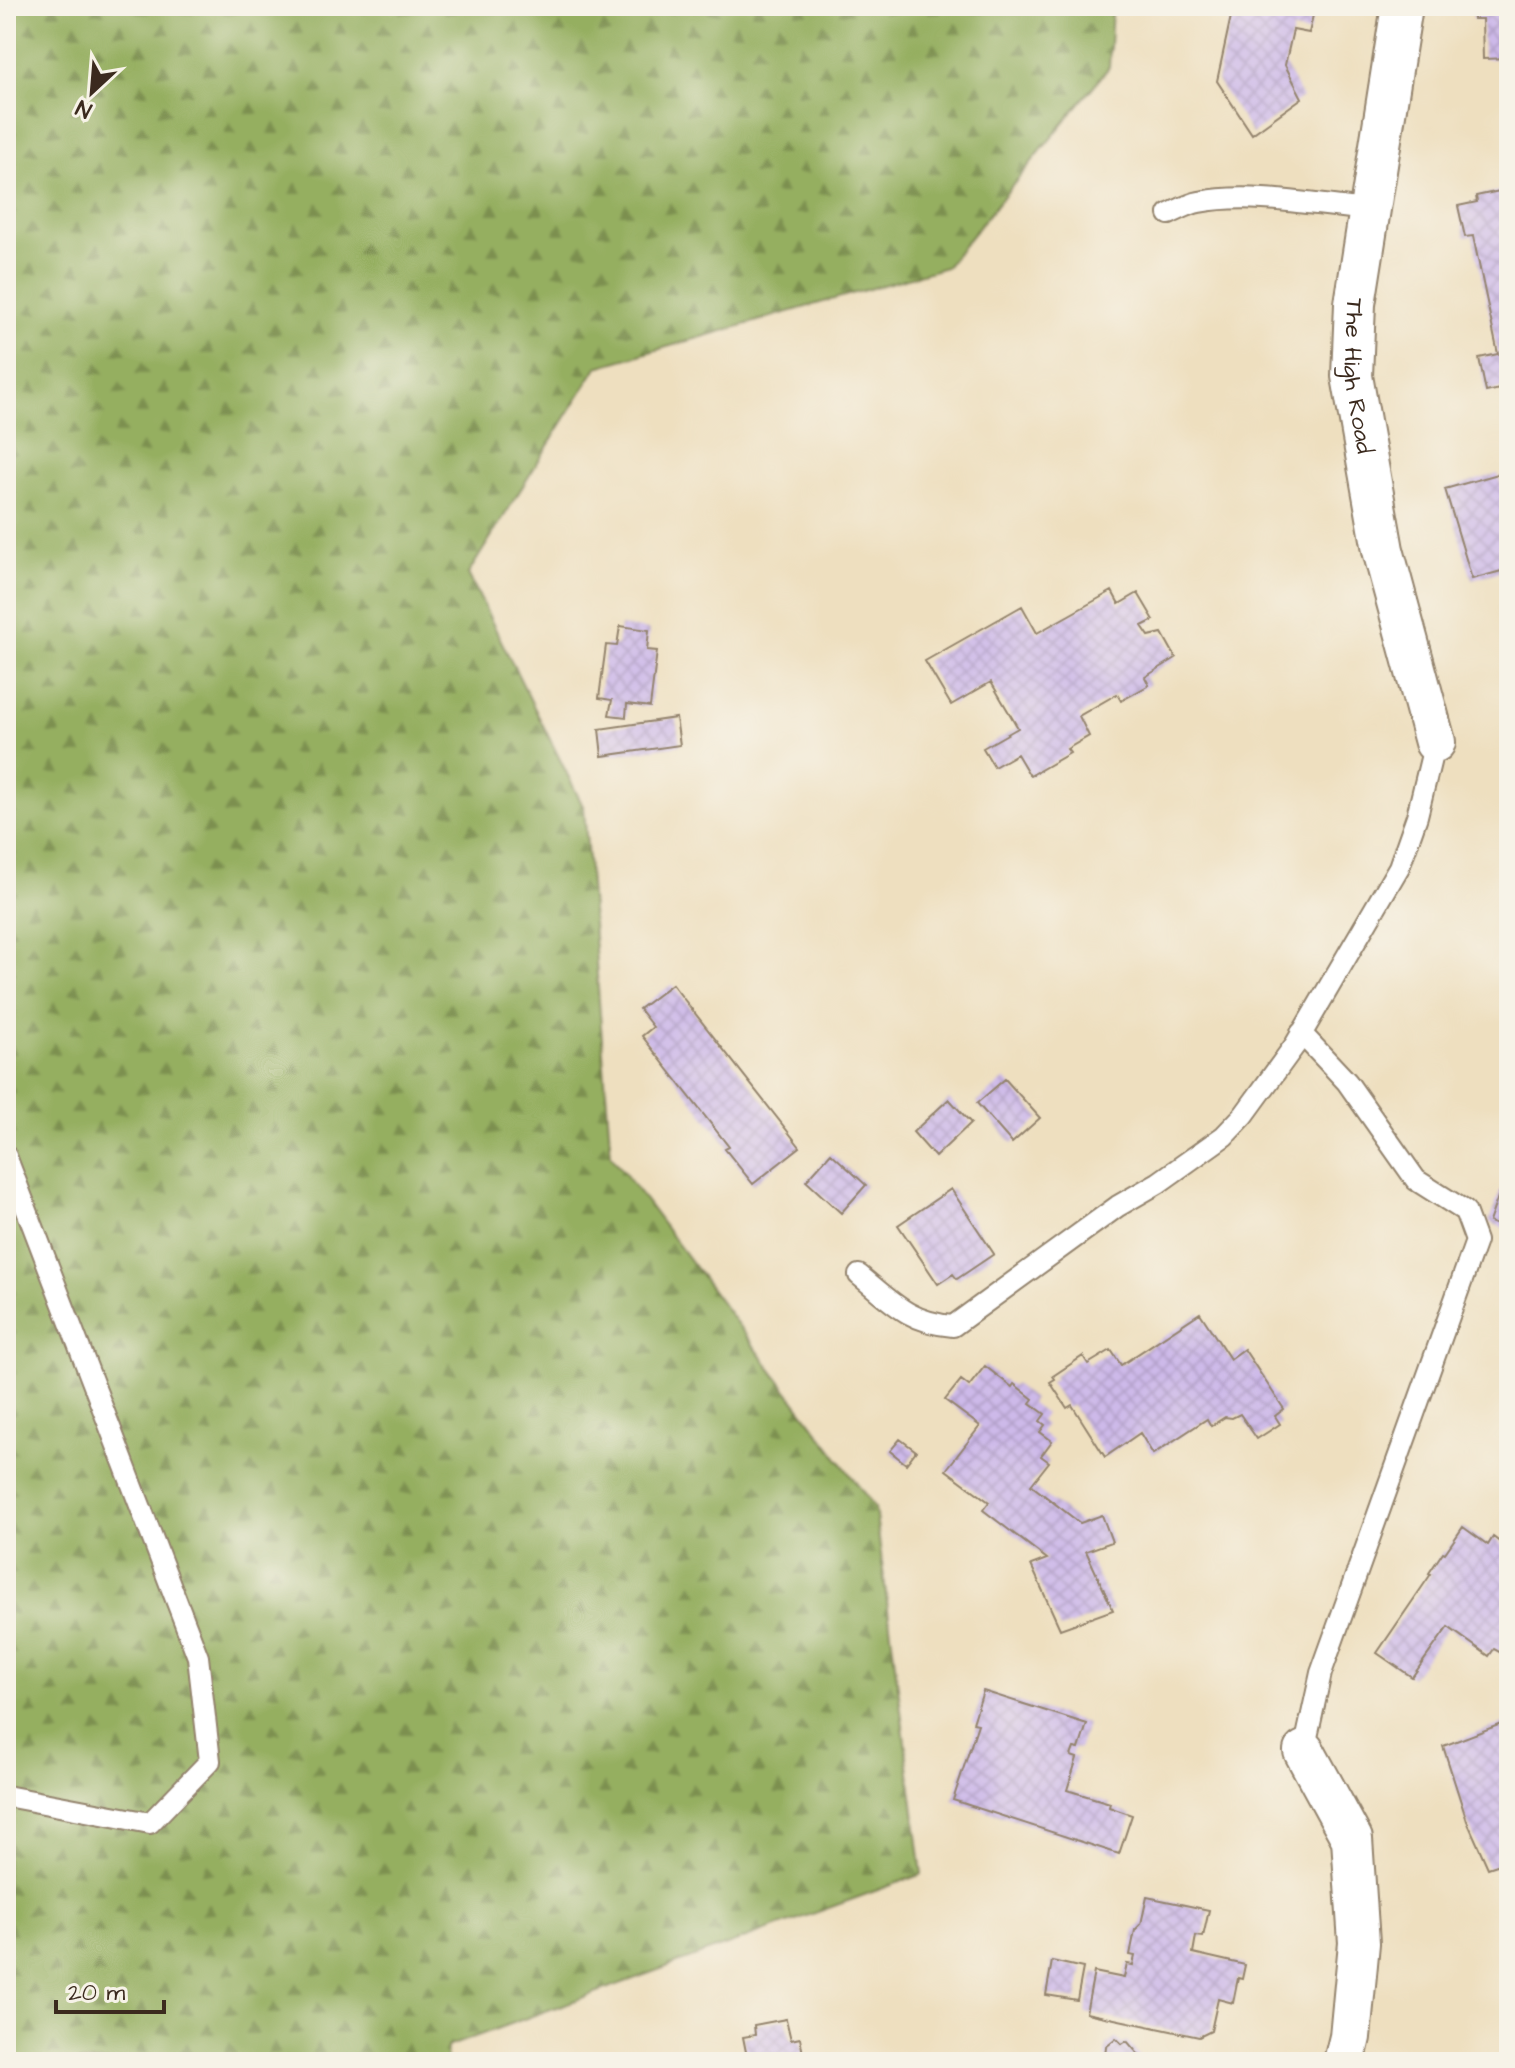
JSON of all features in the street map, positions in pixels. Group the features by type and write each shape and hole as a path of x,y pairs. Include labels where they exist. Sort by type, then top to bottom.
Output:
{"street":[{"name":"The High Road","path":"1402,6 1355,304 1352,376 1383,550 1435,742"},
{"path":"1304,1751 1352,1839 1359,1943 1350,2037 1344,2062"}],"lane":[{"path":"1169,214 1194,203 1217,199 1281,201 1369,210"},
{"path":"859,1275 913,1318 953,1326 1118,1206 1158,1183 1224,1136 1244,1115 1301,1033 1399,867 1417,816 1435,742"},
{"path":"1301,1033 1347,1082 1416,1180 1465,1211 1476,1241 1321,1673 1304,1751"},
{"path":"6,1156 198,1657 210,1761 150,1823 6,1796"}],"green space":[{"path":"6,6 1112,6 1109,67 946,267 597,367 468,574 584,808 611,1155 875,1508 922,1874 447,2047 446,2062 6,2062"}],"building":[{"path":"1243,6 1315,6 1309,33 1293,30 1285,65 1302,98 1252,134 1217,81 1233,7 1243,9"},
{"path":"1473,6 1509,6 1509,58 1483,59 1482,19 1473,19"},
{"path":"1509,189 1509,339 1506,339 1509,387 1486,392 1479,358 1498,354 1473,236 1465,237 1458,206 1477,202 1476,196"},
{"path":"1498,474 1509,513 1509,569 1472,579 1445,489"},
{"path":"1112,591 1119,604 1138,593 1154,620 1142,626 1149,636 1162,633 1176,658 1145,677 1149,685 1121,701 1117,694 1079,716 1089,736 1067,749 1070,753 1030,776 1017,754 994,767 983,748 1018,728 991,682 951,705 925,661 1022,606 1037,633"},
{"path":"620,626 649,630 647,650 657,651 650,707 627,704 626,717 609,715 612,700 599,698 606,645 617,646"},
{"path":"676,718 680,745 602,756 599,729"},
{"path":"672,984 800,1147 753,1184 725,1149 729,1147 642,1036 653,1027 639,1009"},
{"path":"1005,1079 1040,1118 1012,1143 977,1103"},
{"path":"949,1099 971,1123 935,1157 913,1132"},
{"path":"831,1153 866,1185 841,1213 806,1181"},
{"path":"1506,1175 1509,1176 1509,1230 1489,1222"},
{"path":"951,1189 994,1254 957,1279 953,1274 938,1284 898,1225"},
{"path":"1200,1313 1230,1359 1244,1349 1284,1409 1275,1416 1280,1424 1257,1439 1240,1414 1225,1417 1211,1426 1207,1419 1153,1454 1140,1433 1105,1457 1072,1405 1067,1408 1050,1382 1055,1379 1053,1376 1083,1356 1088,1364 1111,1350 1121,1365"},
{"path":"985,1366 1033,1399 1030,1403 1045,1414 1040,1421 1045,1425 1040,1432 1052,1441 1041,1456 1049,1462 1031,1485 1080,1523 1102,1515 1112,1542 1086,1551 1113,1610 1060,1629 1031,1565 1047,1559 983,1510 989,1502 946,1470 980,1426 945,1400 961,1380 969,1386"},
{"path":"900,1439 916,1451 906,1464 890,1451"},
{"path":"1463,1527 1488,1545 1493,1537 1509,1549 1509,1657 1494,1649 1489,1656 1448,1627 1412,1677 1377,1653 1443,1552"},
{"path":"983,1691 1087,1724 1079,1749 1074,1748 1071,1756 1077,1758 1067,1790 1110,1803 1109,1807 1132,1815 1119,1854 953,1800 978,1724 973,1723"},
{"path":"1509,1721 1509,1866 1502,1869 1500,1864 1488,1868 1467,1821 1443,1746"},
{"path":"1147,1897 1209,1910 1203,1937 1196,1936 1193,1953 1245,1965 1242,1979 1238,1978 1233,2003 1218,1999 1211,2031 1199,2037 1086,2013 1094,1972 1124,1978 1127,1964 1133,1965 1135,1956 1130,1955 1135,1930 1141,1924"},
{"path":"1052,1961 1083,1968 1077,2000 1046,1995"},
{"path":"786,2019 791,2040 800,2038 804,2059 748,2062 743,2037 755,2035 754,2025"},
{"path":"1116,2038 1122,2044 1127,2041 1145,2062 1110,2062 1105,2057 1106,2046"}]}
